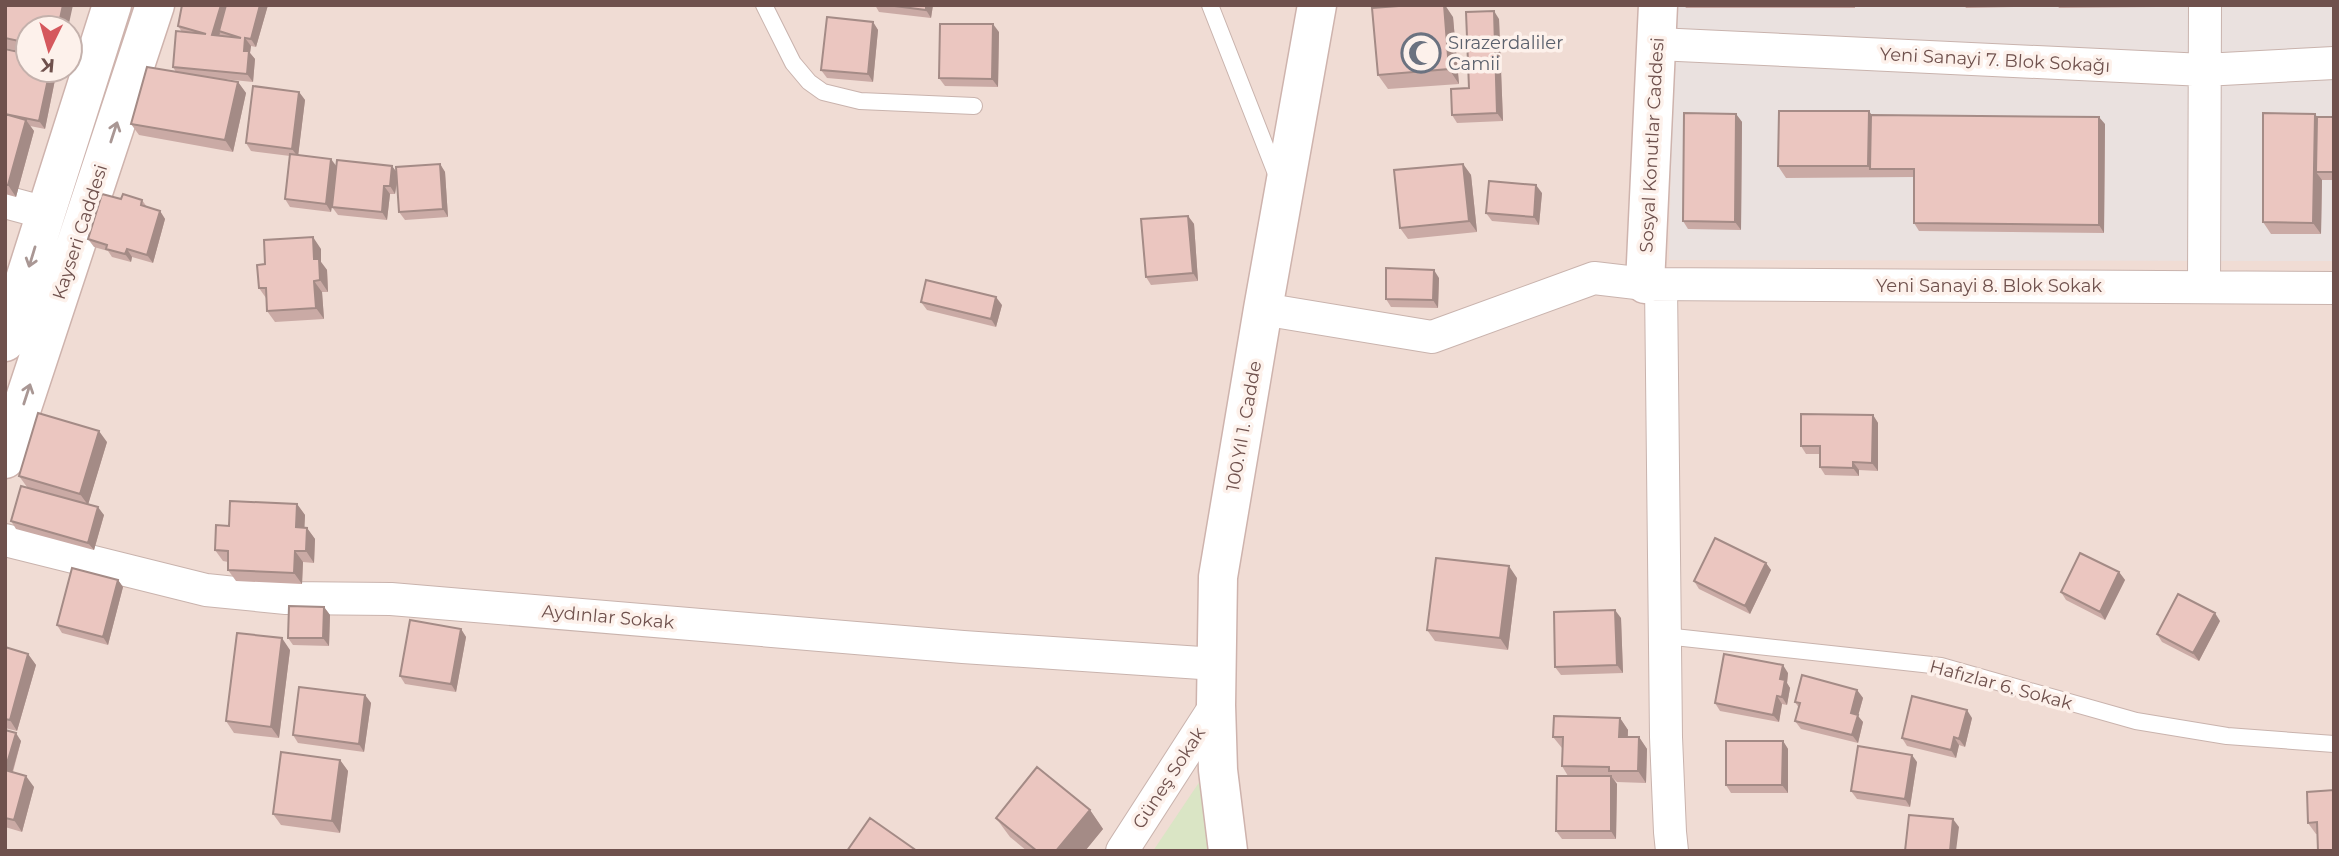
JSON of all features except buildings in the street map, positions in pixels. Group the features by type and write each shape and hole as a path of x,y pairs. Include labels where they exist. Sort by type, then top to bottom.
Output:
{"street":[{"path":"5,342 111,5"},
{"name":"Kayseri Caddesi","path":"5,459 155,5"},
{"name":"100.Yıl 1. Cadde","path":"1228,851 1218,769 1216,663 1219,577 1317,5"},
{"name":"Sosyal Konutlar Caddesi","path":"1653,284 1658,5"},
{"path":"2204,287 2205,5"},
{"name":"Yeni Sanayi 7. Blok Sokağı","path":"1657,44 2204,70 2334,63"},
{"path":"5,202 46,213"},
{"name":"Yeni Sanayi 8. Blok Sokak","path":"1263,309 1432,337 1594,278 1653,284 2334,288"},
{"path":"1653,284 1672,851"},
{"name":"Aydınlar Sokak","path":"5,540 206,590 286,598 391,599 963,647 1216,663"},
{"name":"Güneş Sokak","path":"1122,851 1216,705"}],"lane":[{"path":"764,5 793,63 809,82 824,92 860,101 974,106"},
{"path":"1210,5 1284,191"},
{"name":"Hafızlar 6. Sokak","path":"1665,636 1941,666 2136,721 2227,736 2334,744"}],"shaded area":[{"path":"5,5 2334,5 2334,851 5,851"},
{"path":"1674,5 2334,5 2334,261 1669,260"}],"green space":[{"path":"1200,781 1208,851 1153,851"}],"place":[{"name":"Sırazerdaliler Camii","path":"1421,53"}]}
